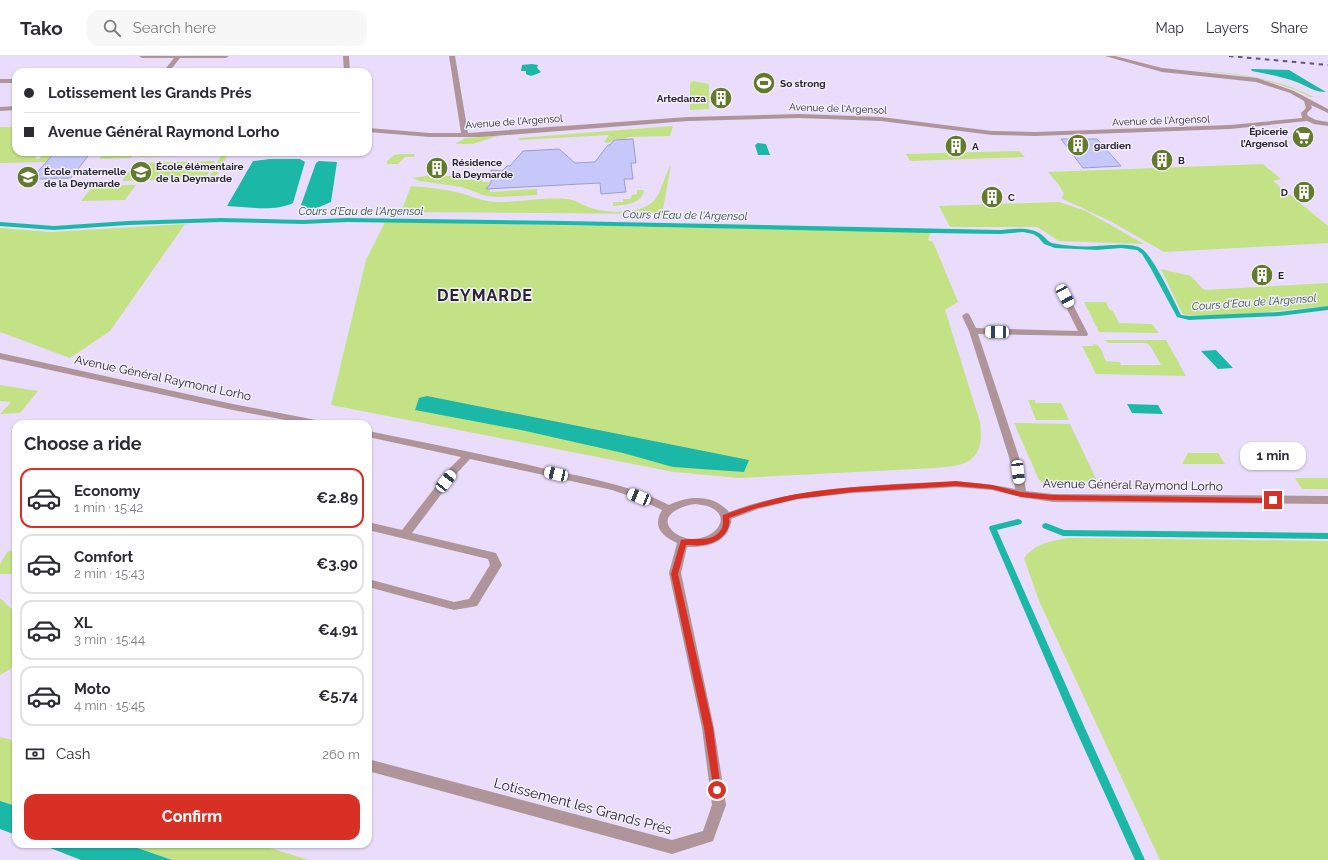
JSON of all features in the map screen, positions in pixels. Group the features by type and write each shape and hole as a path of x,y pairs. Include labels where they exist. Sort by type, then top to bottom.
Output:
{"street":[{"path":"142,56 226,56"},
{"path":"346,56 347,68"},
{"path":"452,56 464,126 464,135"},
{"path":"1108,56 1162,70 1257,80 1287,90 1328,111"},
{"path":"169,68 178,57"},
{"path":"0,81 12,82"},
{"path":"1307,99 1309,108 1304,114 1307,119"},
{"path":"0,109 12,108"},
{"path":"1307,111 1328,111"},
{"name":"Avenue de l'Argensol","path":"372,130 430,135 464,135 713,118 849,117 900,121 992,133 1036,134 1225,128 1307,119 1328,124"},
{"path":"973,331 1084,334 1065,296"},
{"path":"966,316 973,331 1013,454 1018,472 1021,494"},
{"name":"Avenue Général Raymond Lorho","path":"0,356 301,420"},
{"path":"372,435 469,454 627,492 668,509"},
{"path":"404,535 454,470 469,454"},
{"name":"Avenue Général Raymond Lorho","path":"726,517 755,506 780,499 853,490 956,484 992,487 1021,494 1094,499 1328,500"},
{"path":"684,501 705,501 721,510 726,517 727,524 720,536 703,543 683,542 675,539 668,534 664,528 663,521 668,509 684,501"},
{"path":"372,527 492,556 496,565 473,603 454,606 372,584"},
{"name":"Lotissement les Grands Prés","path":"372,766 672,847 708,836 719,805 708,728 675,574 683,542"}],"shaded area":[{"path":"522,65 538,65 537,68 541,72 530,76 526,74 526,71 521,71"},
{"path":"1251,69 1289,70 1326,92 1315,90 1282,77 1252,71"},
{"path":"1195,70 1241,75 1270,81 1285,85 1314,97 1310,97 1296,90 1264,80 1238,75"},
{"path":"694,81 709,84 709,109 690,110 690,83"},
{"path":"673,126 670,136 627,137 626,139 614,139 610,143 604,142 609,135 520,140 519,138"},
{"path":"0,127 12,127 12,156 37,156 35,159 39,159 42,156 51,156 46,162 0,163"},
{"path":"498,136 473,144 455,144 465,138"},
{"path":"758,143 766,144 770,155 758,155 755,145"},
{"path":"1019,151 1025,157 910,161 906,154"},
{"path":"415,154 414,157 405,157 398,164 387,164 387,161 394,155"},
{"path":"101,156 133,156 131,158 99,159"},
{"path":"139,156 178,156 138,157"},
{"path":"221,156 227,156 214,181 207,181"},
{"path":"270,159 300,159 305,162 293,203 286,206 269,208 227,206 253,161"},
{"path":"215,161 205,179 122,181 135,163"},
{"path":"319,161 337,162 331,202 317,208 304,208 301,205 316,163"},
{"path":"1263,164 1281,179 1273,181 1328,226 1328,243 1164,252 1112,222 1061,198 1064,194 1059,185 1048,172"},
{"path":"671,165 662,214 401,212 411,186 448,190 485,201 513,202 559,198 576,201 588,207 603,211 619,212 636,210 643,208 654,201"},
{"path":"437,174 438,176 452,176 453,178 467,177 467,180 482,180 482,182 490,182 490,192 537,189 537,195 498,197 486,196 462,187 420,181 412,178"},
{"path":"136,185 125,200 81,201 93,186"},
{"path":"637,190 644,190 643,195 636,201 628,204 613,206 613,202 623,202 623,199 630,199 632,195 637,194"},
{"path":"1059,202 1086,211 1144,244 1059,241 1037,227 950,227 939,206"},
{"path":"385,222 931,232 928,240 933,242 958,302 945,310 980,422 980,445 972,459 967,462 947,467 739,478 674,472 331,405 366,260"},
{"path":"185,224 110,331 70,358 0,332 0,228 51,232"},
{"path":"1161,269 1191,276 1204,290 1328,283 1328,306 1220,316 1185,315 1182,313"},
{"path":"1084,302 1106,302 1109,309 1113,311 1119,323 1152,324 1159,333 1099,332"},
{"path":"1104,340 1166,340 1186,376 1096,374 1082,346 1097,345 1099,346 1106,361 1120,362 1121,365 1161,365 1151,347 1147,343 1109,343"},
{"path":"1216,350 1233,368 1218,369 1201,351"},
{"path":"0,385 38,391 20,413 0,414 11,402 0,401"},
{"path":"427,396 749,460 744,472 673,467 623,453 521,430 415,410 419,398"},
{"path":"1028,400 1035,400 1036,403 1061,403 1069,420 1036,420"},
{"path":"1127,404 1158,405 1163,414 1132,413"},
{"path":"1014,423 1070,424 1097,481 1055,482 1058,488 1051,487 1039,480"},
{"path":"1188,453 1218,453 1225,464 1182,464"},
{"path":"1295,478 1328,478 1328,489 1302,489"},
{"path":"1069,538 1328,541 1328,860 1160,860 1039,601 1024,558 1039,546 1056,540"},
{"path":"8,551 12,551 12,574 0,574 0,564"},
{"path":"0,598 12,609 12,668 0,675"},
{"path":"0,737 12,740 12,805 0,801"},
{"path":"0,801 12,805 12,834 0,829"},
{"path":"50,848 138,848 172,860 81,860"},
{"path":"138,848 270,848 309,860 172,860"}],"building":[{"name":"Résidence la Deymarde","path":"633,139 636,163 631,163 633,179 624,179 626,192 601,194 600,183 486,189 491,183 491,170 502,171 507,166 510,166 523,151 559,149 575,163 595,162 608,145 610,145 614,140"},
{"path":"1061,139 1097,139 1121,166 1083,168"},
{"path":"52,156 88,156 71,178 37,179 40,175 35,175"}],"waterway":[{"name":"Cours d'Eau de l'Argensol","path":"0,224 54,228 128,223 221,220 303,222 347,220 929,231 1000,232 1023,230 1035,233 1046,243 1055,246 1097,248 1121,246 1139,249 1144,253 1153,267 1179,316 1189,318 1279,314 1328,308"},
{"path":"1018,522 993,528 1079,726 1140,860"},
{"path":"1046,526 1063,533 1328,536"}],"railway":[{"path":"1229,56 1328,65"}],"place":[{"name":"So strong","path":"764,83"},
{"name":"Artedanza","path":"721,98"},
{"name":"Épicerie l’Argensol","path":"1303,137"},
{"name":"gardien","path":"1078,145"},
{"name":"A","path":"956,146"},
{"name":"B","path":"1162,160"},
{"name":"Résidence la Deymarde","path":"437,168"},
{"name":"École élémentaire de la Deymarde","path":"141,172"},
{"name":"École maternelle de la Deymarde","path":"28,177"},
{"name":"D","path":"1304,192"},
{"name":"C","path":"992,197"},
{"name":"E","path":"1262,275"}],"district":[{"name":"DEYMARDE","path":"485,295"}],"route":[{"path":"717,790 708,728 679,599 675,574 683,542 703,543 720,536 727,524 726,517 755,506 797,496 853,490 956,484 992,487 1021,494 1053,498 1273,500"}]}
